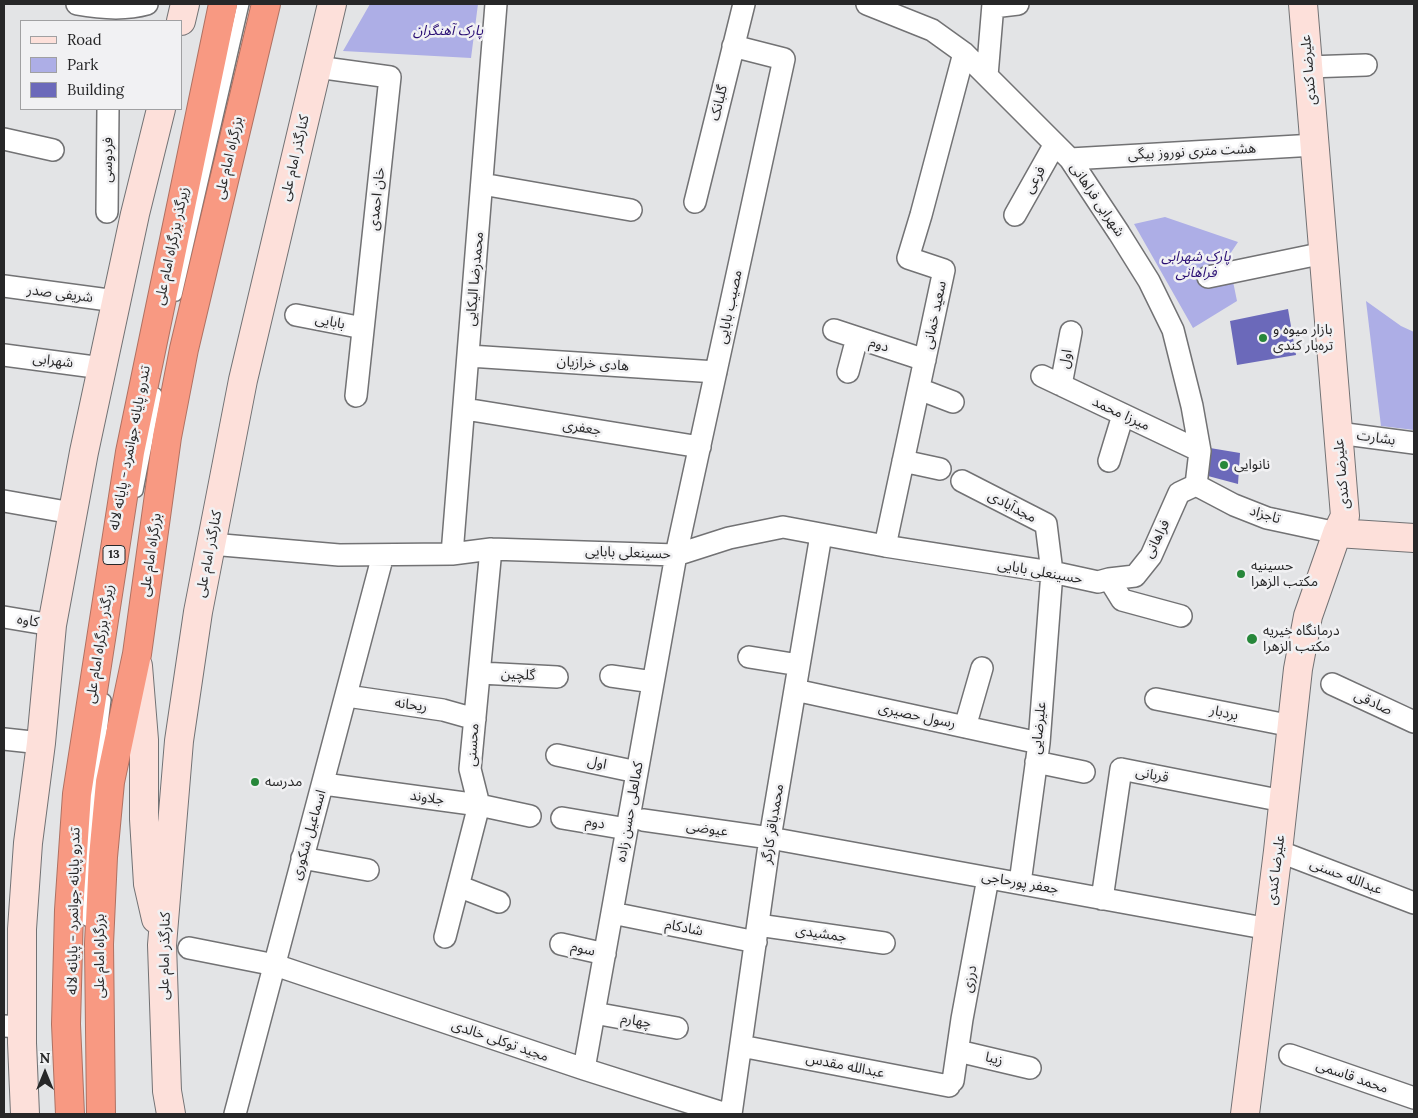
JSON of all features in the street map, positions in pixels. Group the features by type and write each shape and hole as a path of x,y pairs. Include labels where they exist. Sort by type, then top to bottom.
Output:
{"highway":[{"name":"زیرگذر بزرگراه امام علی","path":"70,1114 66,996 69,910 77,794 130,452 223,4"},
{"name":"بزرگراه امام علی","path":"101,1114 99,944 103,857 110,782 137,654 167,437 180,368 266,4"}],"main road":[{"path":"181,20 185,4"},
{"name":"علیرضا کندی","path":"1245,1114 1269,929 1298,668 1308,616 1337,533 1346,516 1303,4"},
{"name":"کنارگذر امام علی","path":"167,1106 162,945 179,741 198,612 243,380 317,67 334,8"},
{"path":"25,1114 13,1026 13,927 28,843 41,743 52,625 72,513 116,301 160,110"},
{"path":"1337,533 1414,538"},
{"path":"137,654 144,740 144,819 148,884 162,945"}],"street":[{"path":"77,4 109,14 147,4"},
{"name":"محمدرضا الیکایی","path":"452,554 496,4"},
{"name":"گلبانک","path":"694,202 744,4"},
{"name":"شهرابی فراهانی","path":"868,4 932,30 964,53 1062,152 1119,233 1149,281 1173,330 1192,406 1200,451 1196,485"},
{"path":"987,76 993,5 1018,4"},
{"name":"مصیب بابایی","path":"676,555 784,59 733,46"},
{"name":"سعید خمانی","path":"885,546 944,270 908,258 964,53"},
{"path":"1308,67 1366,65"},
{"name":"خان احمدی","path":"317,67 390,77 356,396"},
{"name":"فردوسی","path":"107,212 108,110"},
{"path":"4,139 53,150"},
{"name":"هشت متری نوروز بیگی","path":"1062,152 1315,145"},
{"name":"فرعی","path":"1015,215 1062,152"},
{"path":"482,184 631,210"},
{"path":"1208,277 1324,253"},
{"name":"شریفی صدر","path":"4,286 116,301"},
{"name":"بابایی","path":"296,315 363,328"},
{"name":"دوم","path":"834,330 925,360"},
{"name":"اول","path":"1061,385 1071,332"},
{"path":"848,372 857,338"},
{"name":"شهرابی","path":"4,355 102,368"},
{"name":"هادی خرازیان","path":"469,356 716,372"},
{"name":"میرزا محمد","path":"1042,376 1200,451"},
{"path":"919,389 953,402"},
{"name":"جعفری","path":"464,409 700,447"},
{"path":"1109,462 1123,415"},
{"name":"بشارت","path":"1338,432 1414,443"},
{"path":"903,462 940,469"},
{"name":"مجدآبادی","path":"962,481 1046,524 1052,572"},
{"name":"تاجزاد","path":"1196,485 1234,505 1267,518 1337,533"},
{"name":"فراهانی","path":"1103,580 1135,576 1150,556 1179,493 1196,485"},
{"path":"4,501 72,513"},
{"name":"حسینعلی بابایی","path":"211,544 339,555 452,554 490,549 676,555 729,538 783,527 885,546 1103,580"},
{"name":"محمدباقر کارگر","path":"731,1114 770,838 821,535"},
{"name":"محسنی","path":"445,937 479,805 470,769 490,549"},
{"name":"اسماعیل شکوری","path":"235,1114 302,858 324,784 383,555"},
{"name":"کمالعلی حسن زاده","path":"584,1069 612,913 635,824 637,772 676,555"},
{"name":"علیرضایی","path":"1020,884 1038,752 1052,572"},
{"path":"1103,580 1122,600 1181,616"},
{"name":"کاوه","path":"4,617 52,625"},
{"path":"749,657 799,665"},
{"path":"965,727 982,668"},
{"name":"گلچین","path":"480,673 557,677"},
{"path":"611,676 653,682"},
{"name":"صادقی","path":"1332,684 1414,722"},
{"name":"رسول حصیری","path":"795,690 965,727 1038,752"},
{"name":"ریحانه","path":"347,696 443,710 475,719"},
{"name":"بردبار","path":"1156,699 1292,726"},
{"path":"4,739 41,743"},
{"path":"1038,752 1084,772"},
{"name":"اول","path":"557,754 637,772"},
{"name":"قربانی","path":"1102,899 1121,769 1283,801"},
{"name":"جلاوند","path":"324,784 479,805 530,816"},
{"name":"دوم","path":"562,818 635,824"},
{"name":"عیوضی","path":"635,824 770,838"},
{"name":"جعفر پورحاجی","path":"770,838 1269,929"},
{"name":"عبدالله حسنی","path":"1278,851 1414,903"},
{"path":"302,858 368,870"},
{"name":"درزی","path":"951,1083 988,878"},
{"path":"458,886 499,902"},
{"name":"شادکام","path":"612,913 757,934"},
{"name":"جمشیدی","path":"757,934 884,943"},
{"name":"سوم","path":"561,944 604,954"},
{"name":"مجید توکلی خالدی","path":"189,948 275,965 584,1069 726,1114"},
{"name":"چهارم","path":"594,1013 677,1028"},
{"name":"عبدالله مقدس","path":"741,1046 951,1083"},
{"name":"زیبا","path":"958,1051 1030,1068"},
{"name":"محمد قاسمی","path":"1290,1056 1414,1098"}],"lane":[{"path":"173,310 243,4"},
{"name":"تندرو پایانه جوانمرد - پایانه لاله","path":"135,504 157,387"},
{"name":"تندرو پایانه جوانمرد - پایانه لاله","path":"114,629 120,581 128,542"},
{"name":"تندرو پایانه جوانمرد - پایانه لاله","path":"87,934 87,845 107,687"}],"green space":[{"name":"پارک آهنگران","path":"370,4 478,4 471,58 343,51"},
{"name":"پارک شهرابی فراهانی","path":"1165,217 1238,242 1228,257 1237,301 1193,328 1134,224"},
{"path":"1366,301 1401,326 1414,332 1414,430 1381,426"}],"building":[{"name":"بازار میوه و تره‌بار کندی","path":"1288,309 1296,355 1237,365 1230,321"},
{"name":"نانوایی","path":"1210,448 1240,453 1238,484 1208,476"}],"place":[{"name":"بازار میوه و تره‌بار کندی","path":"1263,338"},
{"name":"نانوایی","path":"1224,465"},
{"name":"حسینیه مکتب الزهرا","path":"1241,574"},
{"name":"درمانگاه خیریه مکتب الزهرا","path":"1252,639"},
{"name":"مدرسه","path":"255,782"}]}
